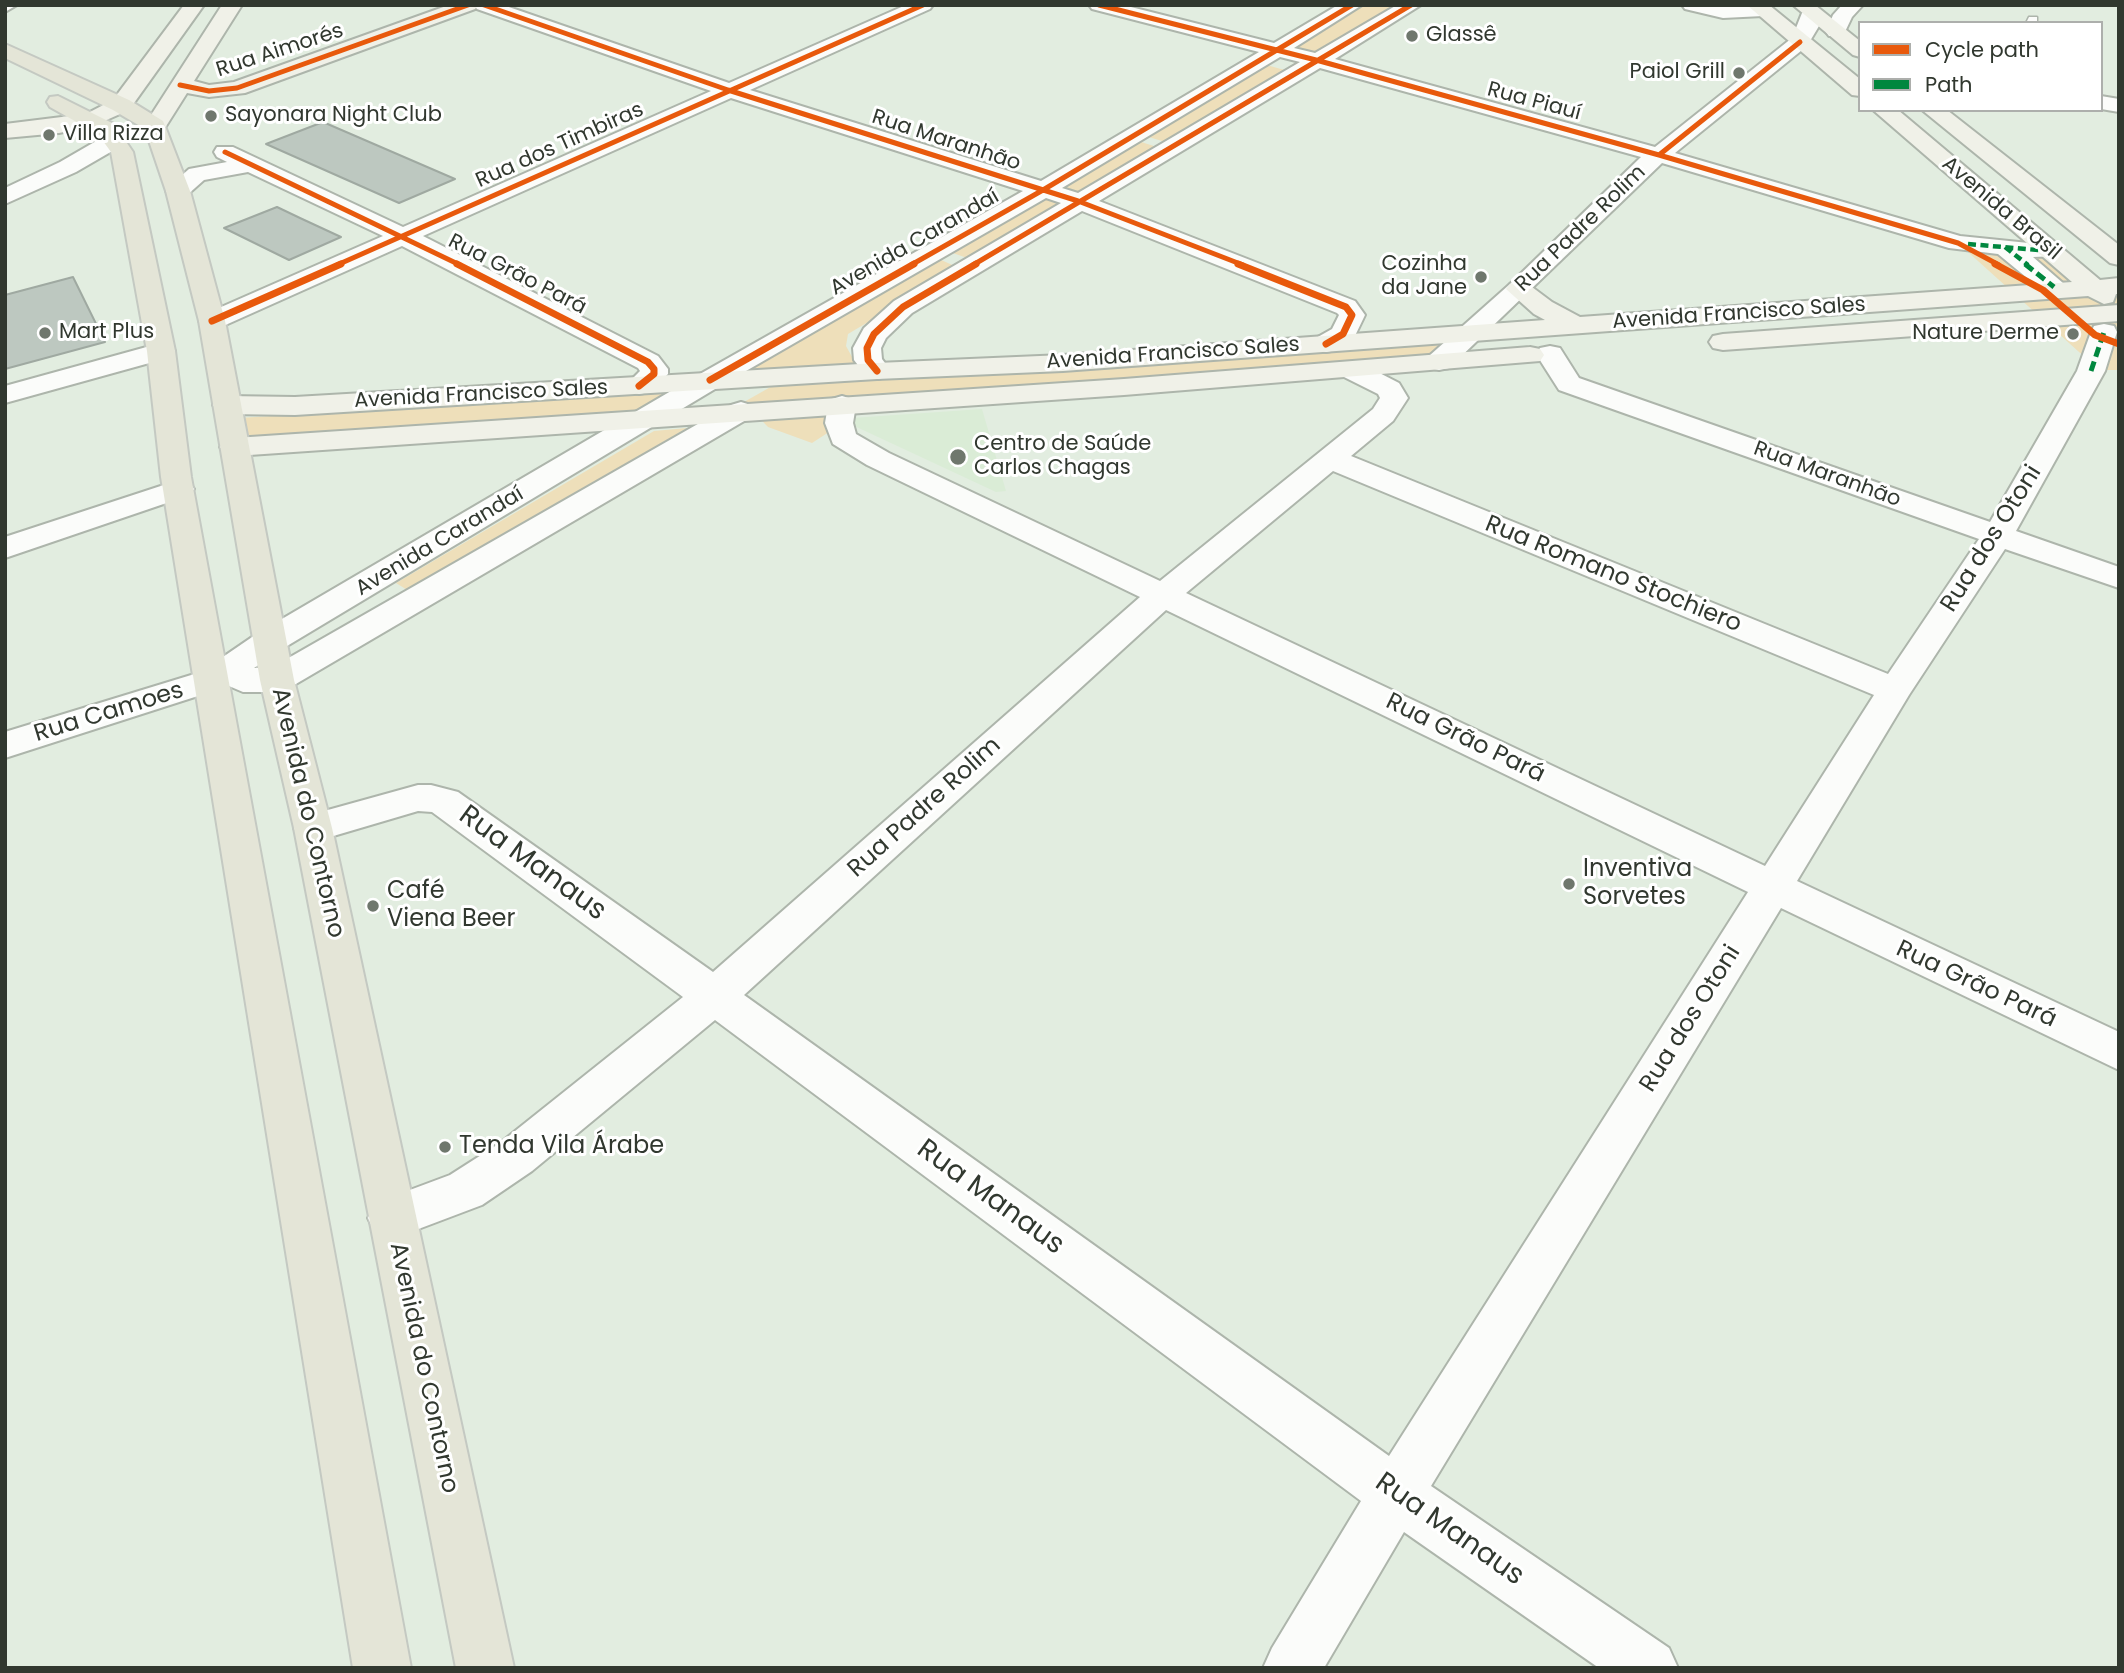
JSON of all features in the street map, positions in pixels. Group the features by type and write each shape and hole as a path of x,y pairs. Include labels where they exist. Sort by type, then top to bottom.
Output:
{"main road":[{"path":"5,50 121,105 155,126"},
{"path":"43,96 93,119 118,147 162,357 179,489 382,1668"},
{"name":"Avenida do Contorno","path":"155,126 178,191 212,321 227,405 215,446 274,660 313,828 485,1668"},
{"path":"162,357 181,392 191,437 215,446"}],"street":[{"path":"5,131 60,126 93,119 121,105 194,5"},
{"path":"155,126 232,5"},
{"name":"Rua Aimorés","path":"180,85 209,91 237,88 468,5"},
{"name":"Rua Maranhão","path":"484,5 728,90 1078,201 1346,307 1352,315 1350,324 1343,334 1326,344"},
{"name":"Rua dos Timbiras","path":"212,321 923,5"},
{"name":"Rua Piauí","path":"1099,5 1316,60 1659,155 1958,243 2049,251"},
{"name":"Avenida Carandaí","path":"274,660 345,598 710,380 1134,137 1352,5"},
{"name":"Avenida Carandaí","path":"877,371 868,360 867,348 874,334 903,307 1411,5"},
{"path":"1692,5 1723,12 1760,8 1858,88"},
{"path":"1806,8 1844,17 1858,47"},
{"name":"Rua Padre Rolim","path":"1439,362 1473,333 1659,155 1801,42 1809,26 1806,8"},
{"path":"1771,67 1802,65 1836,70"},
{"name":"Avenida Brasil","path":"1886,112 2049,251 2106,287 2119,308"},
{"name":"Avenida Brasil","path":"1936,112 2119,258"},
{"path":"1134,137 1170,148"},
{"path":"5,197 118,147"},
{"name":"Rua Grão Pará","path":"225,152 247,165 401,235 644,374"},
{"path":"178,191 197,174 247,165"},
{"path":"2091,236 2119,245"},
{"path":"2005,247 2058,290"},
{"name":"Avenida Carandaí","path":"934,252 971,267"},
{"name":"Avenida Francisco Sales","path":"215,446 842,405 1326,344 1473,333 1577,339 2106,287"},
{"path":"1519,289 1577,339"},
{"name":"Avenida Francisco Sales","path":"1703,343 2107,323"},
{"name":"Rua dos Otoni","path":"1292,1668 1396,1494 1895,690 1998,536 2091,372 2107,323"},
{"name":"Avenida Francisco Sales","path":"227,405 295,406 644,374 710,380 877,371 1065,377 1352,370 1550,354 1577,339"},
{"name":"Rua Maranhão","path":"1550,354 1569,384 2119,578"},
{"path":"5,395 162,357"},
{"name":"Rua Padre Rolim","path":"392,1218 466,1190 516,1157 714,996 1164,594 1382,415 1391,406 1394,398 1389,389 1352,370"},
{"path":"646,419 728,390 785,377"},
{"name":"Rua Grão Pará","path":"842,405 839,423 843,438 858,449 2119,1052"},
{"name":"Avenida Carandaí","path":"213,680 377,622 741,411"},
{"name":"Rua Romano Stochiero","path":"1331,459 1895,690"},
{"path":"5,548 179,489"},
{"name":"Avenida Carandaí","path":"345,598 377,622"},
{"name":"Rua Camoes","path":"5,746 213,680"},
{"name":"Rua Manaus","path":"313,828 418,798 445,802 1396,1494 1649,1668"}],"shaded area":[{"path":"1360,5 1403,5 1319,53 1291,46"},
{"path":"1263,64 1288,71 1169,143 1145,136"},
{"path":"1135,140 1160,148 1076,197 1052,190"},
{"path":"1043,194 1068,202 973,260 947,251"},
{"path":"1958,243 2045,244 2097,288 2119,288 2119,370 2099,370"},
{"path":"939,259 959,268 848,334 846,346 857,366 736,372"},
{"path":"1452,339 1432,357 827,400 829,432 812,443 768,427 744,402 774,385 1047,370"},
{"path":"672,391 633,413 248,439 239,418"},
{"name":"Centro de Saúde Carlos Chagas","path":"982,409 1006,491 996,492 848,423 852,418"},
{"path":"687,428 412,593 396,583 654,431"}],"building":[{"path":"323,122 455,179 399,203 266,144"},
{"path":"277,207 341,237 289,260 224,228"},
{"path":"73,277 105,342 5,369 5,295"}],"marked path":[{"path":"1968,244 2049,251"},
{"path":"2005,247 2054,287"},
{"path":"2091,371 2104,332"}],"cycle path":[{"path":"180,85 209,91 237,88 468,5"},
{"path":"484,5 728,90 1078,201 1334,301 1346,307 1352,315 1343,334 1326,344"},
{"path":"212,321 923,5"},
{"path":"1099,5 1316,60 1659,155 1958,243 2043,290 2095,335 2119,344"},
{"path":"710,380 1043,190 1352,5"},
{"path":"877,371 868,360 867,348 874,334 903,307 1411,5"},
{"path":"1659,155 1800,42"},
{"path":"225,152 401,235 648,362 654,369 654,374 639,386"}],"place":[{"name":"Glassê","path":"1412,36"},
{"name":"Paiol Grill","path":"1739,73"},
{"name":"Sayonara Night Club","path":"211,116"},
{"name":"Villa Rizza","path":"49,135"},
{"name":"Cozinha da Jane","path":"1481,277"},
{"name":"Mart Plus","path":"45,333"},
{"name":"Nature Derme","path":"2073,334"},
{"name":"Centro de Saúde Carlos Chagas","path":"958,457"},
{"name":"Inventiva Sorvetes","path":"1569,884"},
{"name":"Café Viena Beer","path":"373,906"},
{"name":"Tenda Vila Árabe","path":"445,1147"}]}
